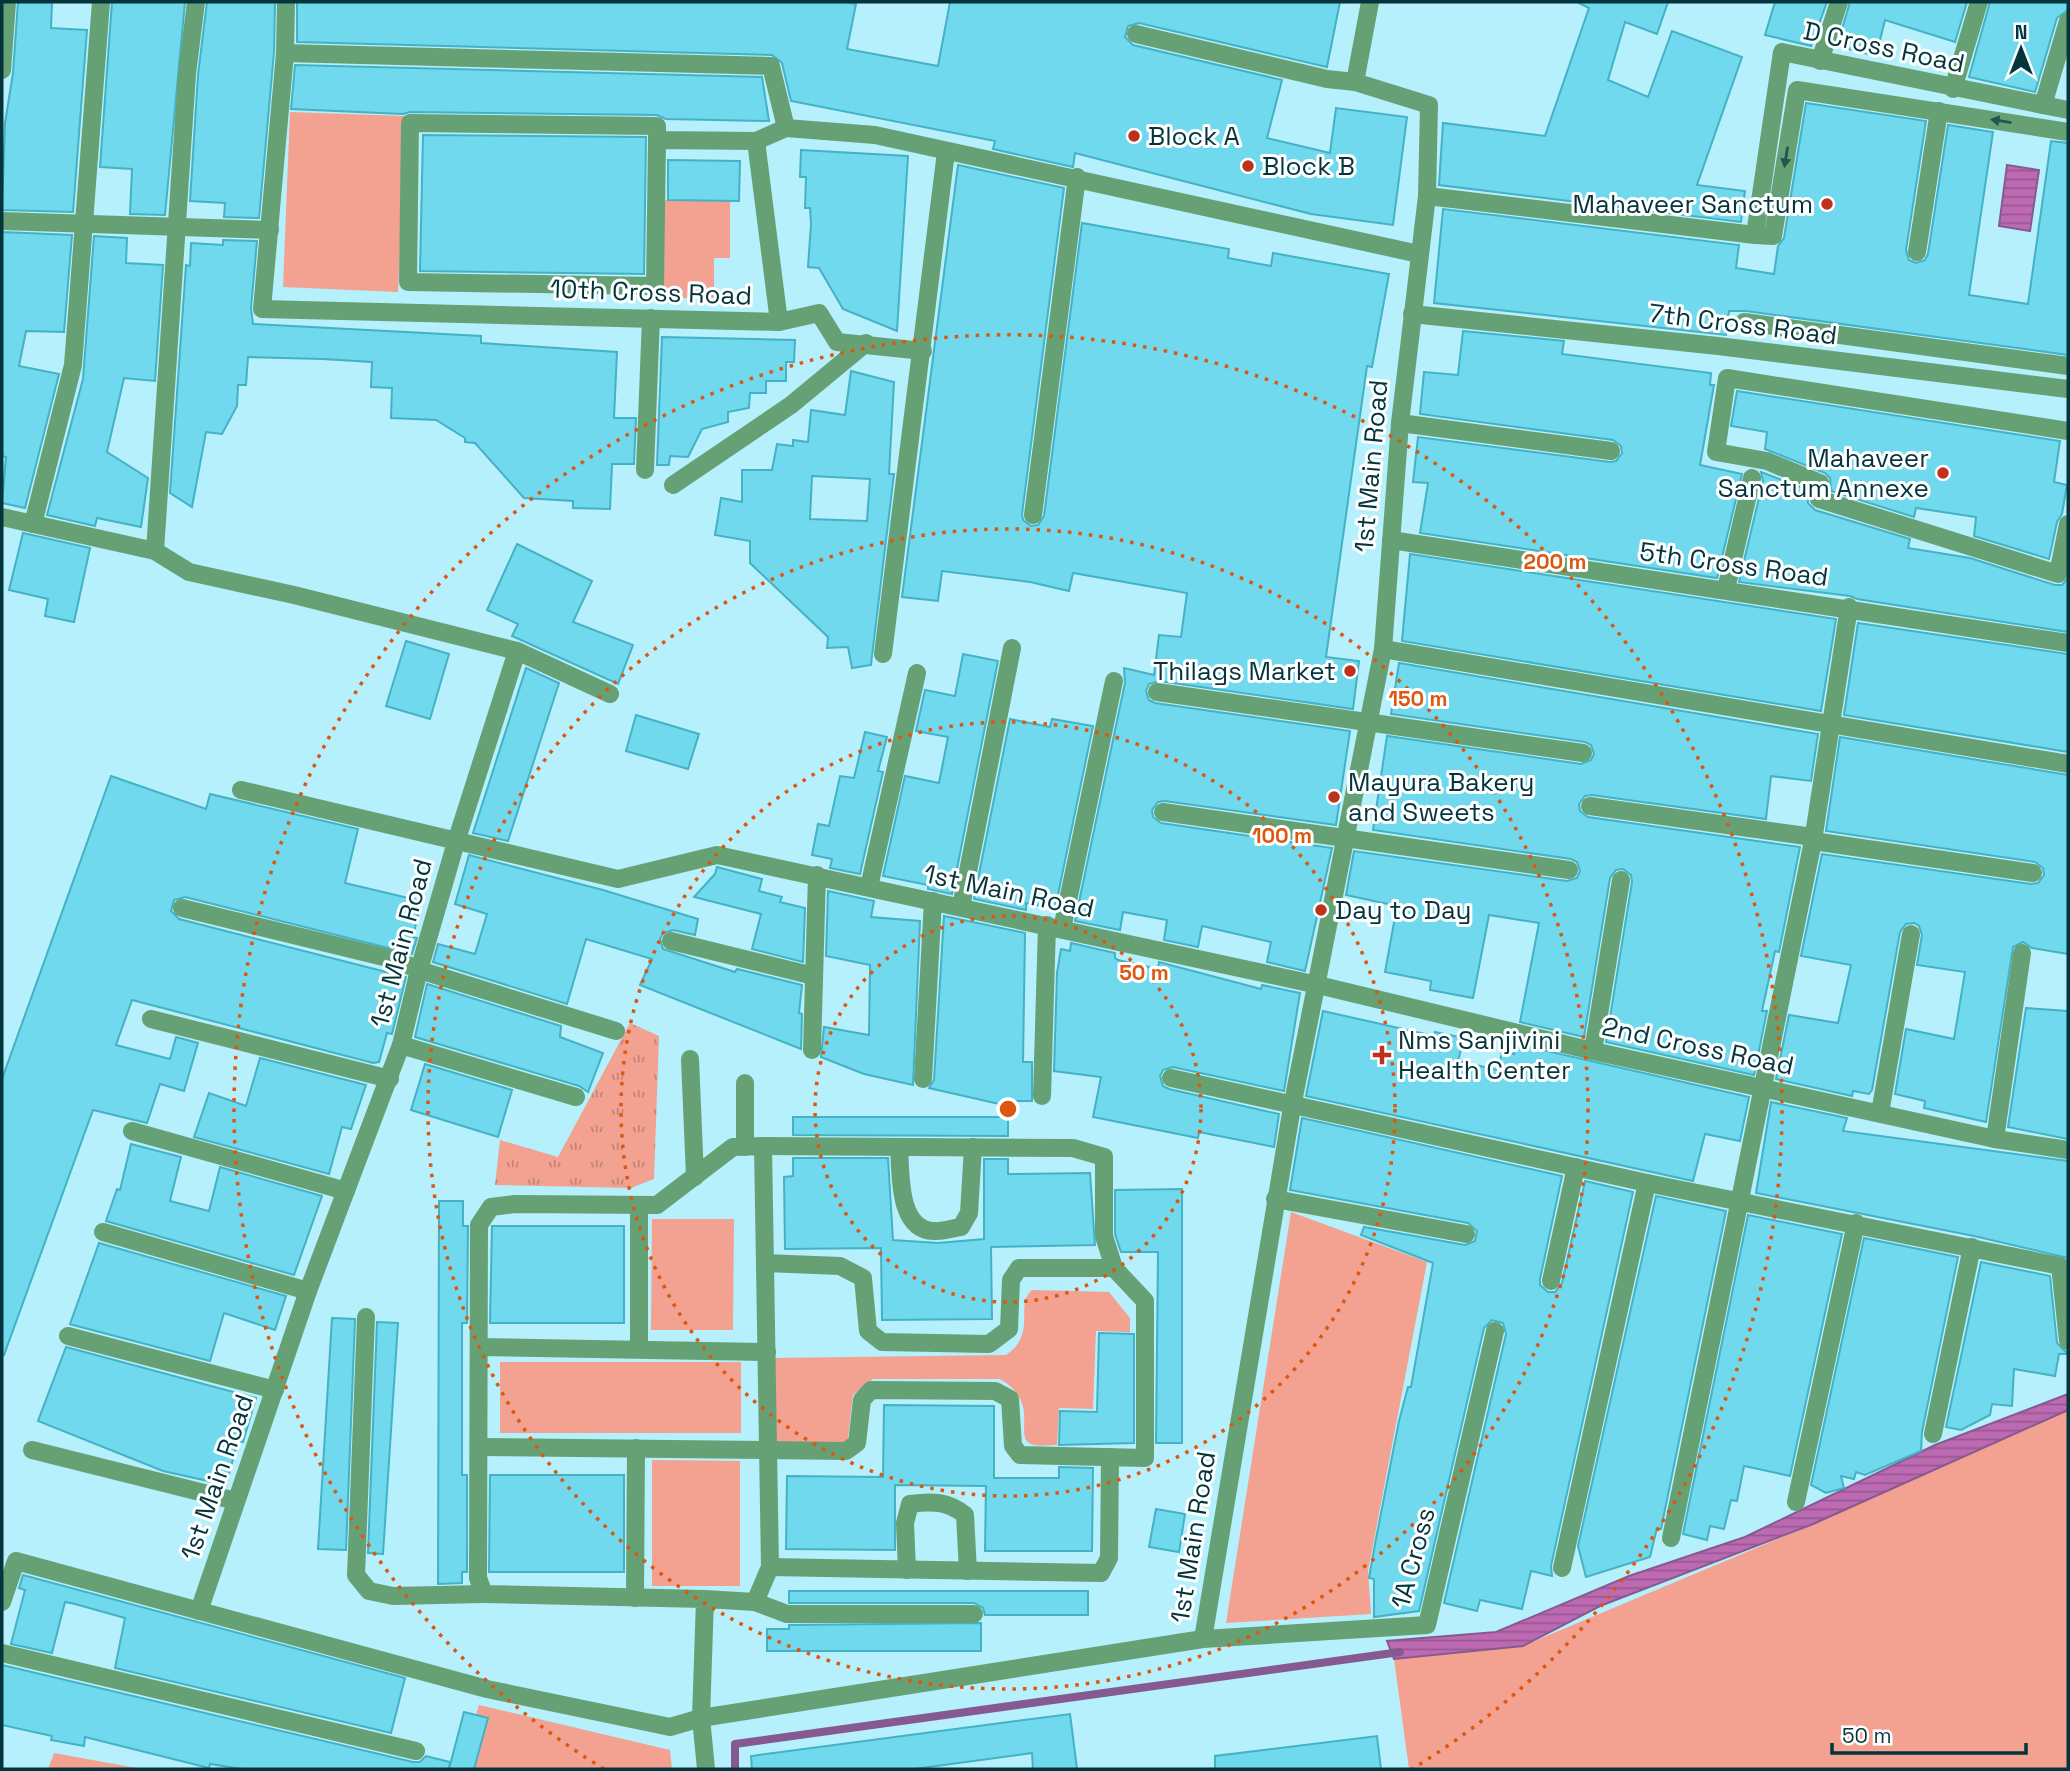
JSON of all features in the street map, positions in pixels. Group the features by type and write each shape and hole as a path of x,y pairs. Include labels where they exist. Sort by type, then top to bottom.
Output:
{"street":[{"path":"2,70 7,2"},
{"path":"33,524 73,365 101,2"},
{"path":"155,551 187,74 196,2"},
{"name":"10th Cross Road","path":"286,2 285,53 262,309 779,322 756,141"},
{"path":"1136,33 1327,79 1355,82 1370,2"},
{"path":"1821,61 1839,2"},
{"path":"1954,89 1979,2"},
{"path":"2043,105 2068,21"},
{"name":"D Cross Road","path":"1755,235 1782,52 2068,110"},
{"path":"285,53 771,66 786,128"},
{"name":"1st Main Road","path":"2,1602 16,1561 487,1689 670,1727 701,1718 1203,1639 1275,1199 1383,649 1400,422 1427,196 1429,104 1355,82"},
{"path":"1427,196 1773,236 1797,90 2068,132"},
{"path":"1917,252 1939,111"},
{"path":"410,123 657,126 657,140 655,286 408,282 410,123"},
{"path":"657,140 756,141 786,128 875,135 946,152 1077,177 1419,254"},
{"path":"883,654 946,152"},
{"path":"1033,515 1077,177"},
{"path":"2,221 270,230"},
{"path":"779,322 819,313 838,342 923,351"},
{"name":"7th Cross Road","path":"1412,314 1718,346 2068,389"},
{"path":"645,470 651,318"},
{"path":"1744,321 2068,366"},
{"path":"673,485 791,405 866,343"},
{"path":"2068,431 1727,378 1716,453 1767,461 1821,483 1819,499 2058,574 2068,524"},
{"path":"1400,422 1611,451"},
{"path":"1726,589 1752,478"},
{"path":"2,517 155,551 189,572 294,595 517,652 610,694"},
{"name":"5th Cross Road","path":"1391,540 1849,607 2068,643"},
{"path":"1671,1538 1737,1200 1813,839 1849,607"},
{"path":"961,907 1013,648"},
{"path":"1383,649 2068,764"},
{"path":"241,790 456,842 517,652"},
{"path":"869,887 917,673"},
{"path":"1042,1096 1054,927 1114,681"},
{"path":"1157,692 1583,753"},
{"path":"1590,806 2033,873"},
{"path":"1163,812 1569,870"},
{"name":"1st Main Road","path":"199,1611 308,1291 390,1079 456,842 618,879 717,855 1318,985"},
{"path":"812,1050 817,875"},
{"path":"1593,1051 1621,880"},
{"path":"923,1079 933,901"},
{"path":"182,908 396,960 419,970 616,1031"},
{"path":"1880,1113 1911,934"},
{"path":"671,941 814,976"},
{"path":"1996,1139 2022,953"},
{"name":"2nd Cross Road","path":"1318,985 1593,1051 1996,1139 2068,1150"},
{"path":"151,1019 390,1079"},
{"path":"401,1045 576,1097"},
{"path":"690,1059 695,1177"},
{"path":"1171,1078 1292,1107 1647,1183 2060,1266 2068,1341"},
{"path":"745,1083 765,1264 770,1567 755,1602"},
{"path":"132,1131 346,1191"},
{"path":"479,1447 846,1451 857,1443 862,1400 871,1390 995,1391 1010,1399 1013,1446 1020,1455 1145,1458 1145,1301 1114,1268 1104,1236 1104,1157 1073,1148 733,1147 657,1205 515,1203 491,1207 480,1225 478,1578 484,1594"},
{"path":"899,1147 904,1202 911,1220 932,1232 961,1227 969,1213 974,1147"},
{"path":"1551,1282 1576,1167"},
{"path":"1562,1568 1647,1183"},
{"path":"1275,1199 1466,1234"},
{"path":"639,1205 639,1349"},
{"path":"1796,1502 1856,1223"},
{"path":"103,1232 308,1291"},
{"path":"1933,1434 1972,1247"},
{"path":"765,1264 840,1266 863,1278 868,1331 882,1342 989,1344 1009,1329 1011,1280 1019,1268 1114,1268"},
{"path":"366,1317 356,1575 369,1591 393,1596 484,1594 705,1599 755,1602 787,1614 974,1614"},
{"name":"1A Cross","path":"1203,1639 1427,1625 1495,1331"},
{"path":"68,1336 275,1390"},
{"path":"479,1347 766,1352"},
{"path":"635,1598 636,1448"},
{"path":"32,1450 236,1502"},
{"path":"770,1567 1101,1573 1109,1558 1110,1457"},
{"path":"907,1570 905,1523 910,1504 929,1502 953,1505 965,1515 968,1571"},
{"path":"705,1599 701,1718 706,1769"},
{"path":"2,1653 416,1751"}],"green space":[{"path":"290,112 405,116 398,292 283,287"},
{"path":"663,200 730,201 730,258 714,258 714,298 662,298"},
{"path":"630,1023 659,1036 654,1179 631,1188 495,1185 500,1140 558,1157"},
{"path":"1291,1212 1427,1262 1368,1571 1371,1614 1226,1623"},
{"path":"652,1219 734,1219 733,1330 651,1330"},
{"path":"1032,1290 1109,1292 1130,1318 1130,1332 1096,1331 1093,1409 1059,1408 1057,1445 1029,1443 1025,1438 1023,1407 1019,1397 1000,1379 873,1379 853,1395 848,1438 844,1443 773,1444 772,1358 1006,1355 1016,1347 1021,1338 1025,1303"},
{"path":"500,1362 741,1362 741,1433 500,1433"},
{"path":"2067,1410 2068,1769 1409,1769 1394,1659 1523,1646 1813,1524"},
{"path":"652,1460 740,1461 740,1586 652,1586"},
{"path":"479,1705 670,1750 672,1769 460,1769"},
{"path":"54,1753 142,1769 48,1769"}],"shaded area":[{"path":"2007,165 2039,170 2030,231 1999,226"},
{"path":"2068,1394 2068,1410 1813,1524 1600,1606 1523,1646 1394,1659 1387,1641 1496,1632 1629,1576 1745,1537 1935,1445"}],"building":[{"path":"18,2 52,2 51,28 87,30 73,212 2,210 5,123 13,73"},
{"path":"112,2 185,2 165,215 130,214 132,169 100,167"},
{"path":"207,2 275,2 274,52 259,218 224,217 225,203 190,201 198,75"},
{"path":"297,2 844,2 856,4 847,49 938,66 950,2 1340,2 1327,67 1139,23 1128,26 1125,37 1133,45 1282,80 1267,138 1330,153 1336,108 1407,117 1393,225 1311,214 1075,153 1073,167 993,149 995,141 791,101 782,63 772,55 297,42"},
{"path":"1577,2 1668,2 1657,34 1625,22 1608,80 1648,97 1672,31 1742,57 1697,185 1745,191 1741,222 1439,185 1443,123 1545,136 1589,8"},
{"path":"1775,2 1827,2 1811,46 1765,35"},
{"path":"1850,2 1967,2 1955,42 1885,20 1876,56 1837,46"},
{"path":"1990,2 2068,2 2068,10 2057,18 2035,92 1969,77"},
{"path":"295,65 762,77 769,121 666,119 657,115 403,114 291,109"},
{"path":"1806,103 1926,121 1906,250 1909,260 1916,263 1925,260 1928,254 1948,125 1993,132 1969,295 2028,304 2051,141 2068,143 2068,355 1746,311 1729,311 1726,335 1434,303 1443,209 1739,245 1736,268 1774,274 1778,246 1784,238"},
{"path":"423,135 646,137 644,274 420,271"},
{"path":"801,150 908,156 897,331 843,309 819,268 808,267 811,224 810,208 805,208 806,177 800,177"},
{"path":"668,160 740,161 739,201 668,200"},
{"path":"958,165 1064,188 1022,514 1023,520 1031,526 1038,525 1044,516 1082,223 1229,249 1228,258 1271,266 1273,253 1389,274 1372,367 1367,366 1326,657 1359,661 1353,709 1159,681 1149,684 1146,691 1149,700 1155,703 1350,731 1336,825 1165,801 1158,802 1152,810 1153,817 1161,823 1332,848 1305,971 1267,962 1271,942 1202,926 1198,947 1164,940 1167,920 1123,912 1120,930 1075,921 1125,683 1124,668 1154,675 1159,635 1181,637 1187,593 1073,573 1069,591 1030,582 942,571 938,601 902,597"},
{"path":"2,232 72,235 64,332 26,331 19,366 59,374 25,508 2,503 6,457 2,456"},
{"path":"94,236 127,238 126,263 163,265 155,381 124,378 107,452 148,478 141,527 97,518 95,526 47,515 83,379"},
{"path":"223,240 257,241 251,308 253,324 481,336 481,343 617,352 614,418 636,418 634,464 612,464 610,509 573,508 573,501 524,498 475,443 465,442 465,438 436,420 391,418 392,388 371,387 372,362 322,359 248,357 246,385 238,385 237,406 222,434 206,432 192,507 170,493 186,265 190,266 191,243 223,245"},
{"path":"1463,331 1564,341 1562,354 1711,373 1710,385 1714,385 1700,465 1742,474 1717,578 1420,533 1428,483 1413,482 1418,437 1610,462 1616,461 1622,453 1621,446 1613,440 1420,414 1424,372 1458,375"},
{"path":"662,337 795,340 794,362 786,362 786,381 766,381 766,393 750,393 749,408 728,412 728,422 702,429 688,457 670,456 669,465 657,465"},
{"path":"851,371 894,382 889,474 894,474 871,665 852,668 848,647 827,648 828,637 750,563 750,541 715,535 721,498 742,502 742,470 772,470 777,444 793,446 793,440 808,442 811,410 845,415","holes":["812,476 870,479 867,521 810,519"]},
{"name":"Mahaveer Sanctum Annexe","path":"1737,391 2060,441 2054,482 2067,485 2049,559 1974,536 1976,517 1916,508 1914,517 1831,491 1830,478 1825,473 1765,449 1767,432 1731,426"},
{"path":"1761,472 1808,490 1808,503 1815,510 1910,539 1908,548 1970,558 2055,585 2062,585 2068,578 2068,632 1850,596 1739,582 1763,481"},
{"path":"23,533 90,548 74,622 45,616 48,599 9,590"},
{"path":"517,544 592,581 573,622 633,645 618,684 512,636 518,624 487,610"},
{"path":"1410,554 1836,619 1821,711 1402,641"},
{"path":"1858,623 2068,654 2068,752 1844,715"},
{"path":"406,641 449,654 430,719 386,706"},
{"path":"963,654 998,661 952,894 928,889 928,885 883,876 905,776 939,783 948,737 916,731 925,690 955,696"},
{"path":"1399,663 1818,734 1811,781 1771,776 1766,819 1592,795 1585,796 1579,804 1580,811 1588,817 1800,847 1779,952 1775,951 1762,1011 1767,1011 1754,1075 1606,1042 1632,882 1631,875 1623,869 1616,870 1610,878 1584,1037 1520,1022 1539,923 1489,915 1473,998 1430,990 1431,981 1385,972 1397,906 1346,895 1354,851 1567,881 1577,878 1580,871 1577,862 1571,859 1373,830 1387,736 1581,764 1591,760 1594,754 1591,745 1585,742 1391,714"},
{"path":"526,668 559,683 508,841 473,833"},
{"path":"636,715 699,734 688,769 626,751"},
{"path":"1010,719 1050,727 1052,719 1093,726 1055,909 1026,903 1026,910 974,899"},
{"path":"865,732 887,737 878,771 883,772 860,874 830,868 832,859 812,855 818,824 829,826 840,776 854,778"},
{"path":"1840,737 2068,775 2068,954 2032,948 2023,942 2013,947 1986,1122 1924,1108 1925,1101 1895,1094 1906,1029 1954,1039 1965,972 1917,965 1922,935 1919,926 1914,923 1906,924 1900,932 1872,1090 1869,1094 1853,1091 1852,1096 1776,1079 1789,1015 1838,1023 1851,965 1801,956 1822,854 2031,884 2038,883 2044,875 2043,868 2035,862 1826,831"},
{"path":"111,776 206,809 210,794 358,829 345,883 421,901 413,937 417,938 412,954 185,897 174,900 171,911 179,919 406,977 392,1034 387,1033 379,1062 373,1063 132,1000 116,1045 170,1059 176,1037 198,1043 184,1091 160,1084 147,1123 93,1110 4,1355 2,1079"},
{"path":"469,855 603,890 698,919 695,935 673,930 663,933 660,939 663,949 735,972 737,969 802,985 799,1013 802,1014 801,1049 640,985 652,959 586,939 567,1004 433,962 438,944 475,954 487,914 455,904"},
{"path":"717,867 762,879 759,891 782,897 780,902 805,908 803,962 752,949 761,914 694,897 715,874"},
{"path":"828,891 874,901 871,917 920,921 913,1085 864,1074 821,1057 824,1027 869,1035 870,965 826,956"},
{"path":"944,916 1025,933 1023,1062 1032,1062 1032,1101 1008,1101 1008,1106 929,1088 934,1080"},
{"path":"1071,943 1115,953 1118,960 1158,969 1159,962 1261,989 1262,985 1300,993 1284,1091 1173,1067 1163,1070 1160,1076 1163,1086 1169,1089 1279,1114 1274,1147 1199,1132 1198,1138 1093,1117 1101,1077 1054,1071 1057,973 1061,949 1070,951"},
{"path":"427,984 561,1026 560,1037 603,1053 588,1092 579,1086 415,1037"},
{"path":"2026,1008 2068,1011 2068,1139 2008,1127"},
{"path":"1323,1011 1434,1036 1435,1032 1464,1038 1458,1061 1498,1070 1502,1052 1514,1054 1516,1044 1749,1097 1740,1141 1705,1134 1693,1181 1306,1096"},
{"path":"260,1058 366,1085 351,1129 342,1127 329,1174 194,1137 209,1093 246,1106"},
{"path":"425,1064 512,1090 498,1137 411,1110"},
{"path":"1771,1102 1847,1118 1843,1131 2068,1161 2068,1258 1974,1236 1756,1193"},
{"path":"793,1117 1008,1117 1008,1136 793,1135"},
{"path":"1302,1118 1562,1176 1540,1279 1540,1285 1548,1292 1555,1292 1562,1283 1585,1181 1633,1192 1551,1566 1552,1576 1531,1571 1522,1609 1480,1600 1477,1611 1444,1603 1506,1334 1503,1323 1492,1320 1484,1328 1419,1611 1374,1617 1374,1579 1369,1578 1399,1421 1408,1387 1411,1387 1433,1263 1361,1235 1364,1227 1465,1245 1475,1241 1477,1231 1468,1223 1290,1190"},
{"path":"131,1144 181,1157 170,1201 209,1211 220,1167 322,1196 294,1275 106,1221 117,1189 120,1190"},
{"path":"793,1158 888,1158 893,1240 938,1243 984,1239 984,1159 1008,1159 1008,1174 1090,1173 1095,1245 991,1247 992,1319 882,1320 881,1248 785,1249 784,1177 793,1176"},
{"path":"1182,1189 1182,1443 1156,1443 1158,1252 1121,1252 1115,1234 1115,1190"},
{"path":"1656,1196 1726,1211 1661,1529 1657,1528 1650,1557 1586,1577 1578,1546"},
{"path":"439,1201 463,1201 463,1226 468,1226 467,1323 462,1323 462,1475 467,1475 467,1572 462,1572 462,1583 438,1584"},
{"path":"1748,1215 1842,1234 1790,1476 1744,1466 1737,1501 1731,1500 1724,1529 1710,1526 1707,1540 1683,1534"},
{"path":"492,1226 624,1226 624,1323 490,1323"},
{"path":"1864,1238 1958,1257 1922,1432 1921,1451 1865,1475 1856,1472 1854,1479 1841,1476 1844,1488 1826,1493 1811,1485"},
{"path":"99,1243 286,1296 275,1330 224,1313 210,1361 70,1324"},
{"path":"1981,1262 2050,1276 2057,1343 2068,1354 2059,1354 2055,1376 2014,1369 2012,1406 1992,1404 1990,1415 1961,1430 1946,1427"},
{"path":"332,1318 355,1319 346,1550 318,1549"},
{"path":"377,1322 398,1323 383,1554 368,1553"},
{"path":"1099,1333 1134,1334 1134,1443 1059,1445 1060,1411 1097,1412"},
{"path":"66,1347 256,1398 243,1442 238,1441 226,1485 163,1471 38,1421"},
{"path":"884,1405 994,1406 994,1478 1059,1478 1059,1467 1093,1468 1092,1551 985,1551 986,1486 895,1485 895,1550 786,1549 787,1476 883,1477"},
{"path":"490,1475 624,1475 624,1572 489,1572"},
{"path":"1156,1509 1185,1514 1179,1552 1149,1547"},
{"path":"23,1575 405,1678 391,1733 115,1668 125,1618 75,1604 65,1602 52,1653 11,1644 25,1590 19,1588"},
{"path":"789,1591 1088,1591 1088,1615 985,1615 983,1608 974,1603 789,1603"},
{"path":"981,1623 981,1651 767,1651 767,1629 789,1629 789,1625"},
{"path":"2,1665 413,1762 420,1762 426,1756 450,1762 449,1769 242,1769 210,1764 209,1768 85,1737 84,1746 51,1740 52,1736 2,1725"},
{"path":"464,1712 488,1718 474,1769 449,1769"},
{"path":"1070,1714 1077,1769 1033,1769 1032,1753 914,1769 752,1769 751,1756"},
{"path":"1377,1736 1381,1769 1215,1769 1215,1756"}],"waterway":[{"path":"735,1769 735,1744 1400,1652"}],"place":[{"name":"Block A","path":"1134,136"},
{"name":"Block B","path":"1248,166"},
{"name":"Mahaveer Sanctum","path":"1827,204"},
{"name":"Mahaveer Sanctum Annexe","path":"1943,473"},
{"name":"Thilags Market","path":"1350,671"},
{"name":"Mayura Bakery and Sweets","path":"1334,797"},
{"name":"Day to Day","path":"1321,910"},
{"name":"Nms Sanjivini Health Center","path":"1382,1055"}]}
